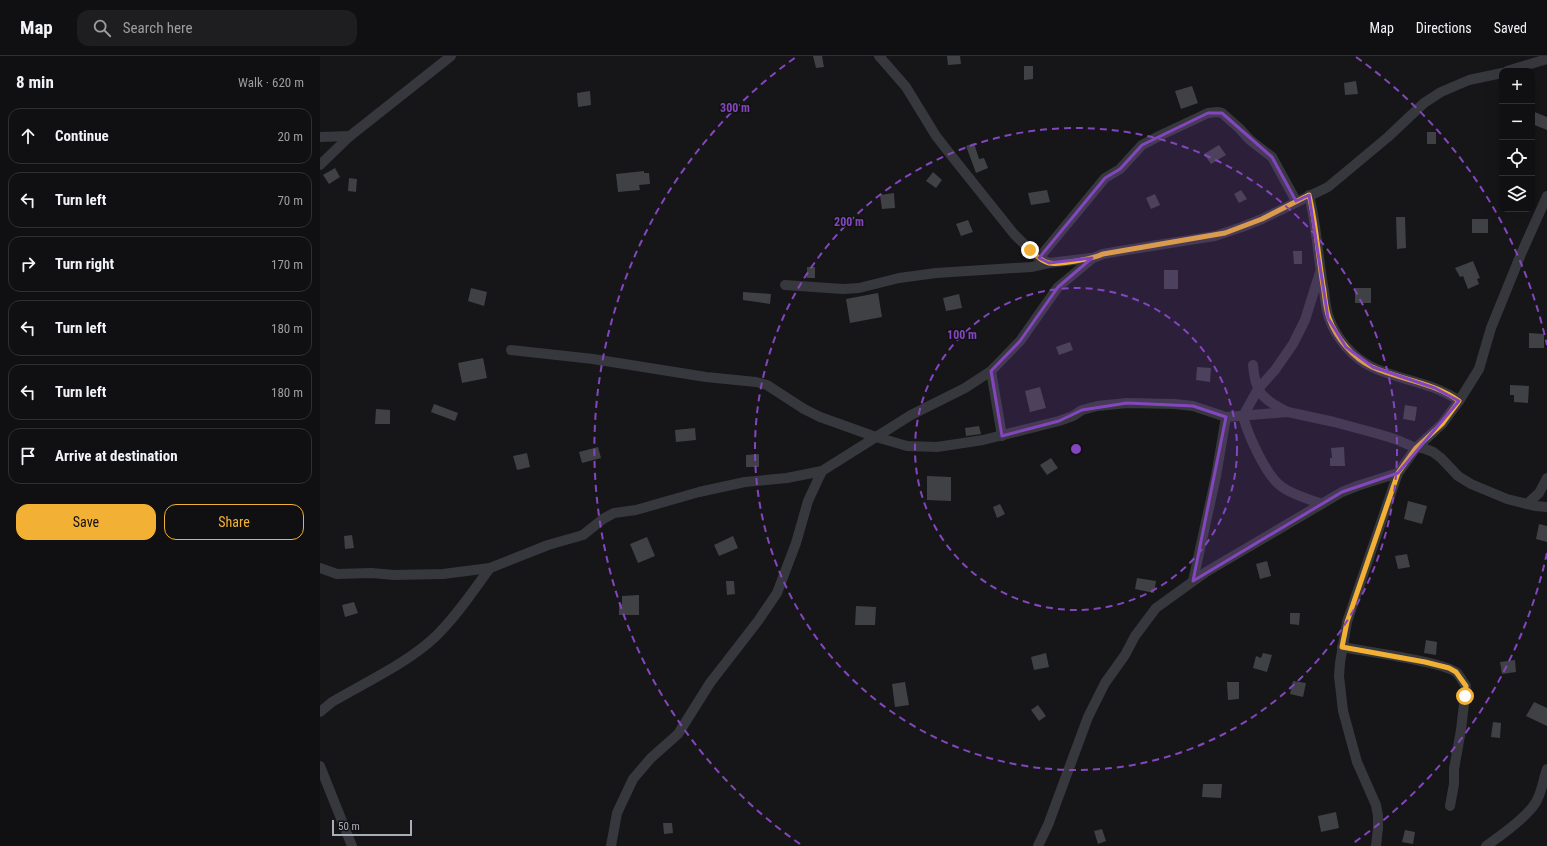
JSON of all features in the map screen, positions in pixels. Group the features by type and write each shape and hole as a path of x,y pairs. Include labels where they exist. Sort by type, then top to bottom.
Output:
{"street":[{"path":"320,165 350,136 451,56"},
{"path":"879,56 906,87 936,136 1014,234 1039,258 1049,263"},
{"path":"1517,68 1547,59"},
{"path":"320,568 337,574 371,573 394,575 443,574 490,568 548,545 583,536 603,519 614,513 636,510 699,492 745,482 787,478 822,471 911,415 965,388 991,371 1020,341 1058,287 1094,258 1103,254 1225,233 1262,219 1328,186 1357,164 1424,103 1441,92 1469,80 1499,74"},
{"path":"1039,258 1105,178 1120,169 1142,145 1208,113 1222,113 1250,140 1272,157 1296,202"},
{"path":"320,137 350,136"},
{"path":"1309,195 1314,215 1320,272 1328,318 1346,347 1360,360 1395,376 1450,394 1459,401"},
{"path":"1376,846 1378,828 1376,805 1357,762 1343,711 1339,676 1342,647 1347,622 1398,473 1416,448 1442,424 1459,401 1479,369 1490,328 1547,196"},
{"path":"785,285 843,289 859,288 899,278 936,273 1031,267 1049,263 1094,258"},
{"path":"1320,272 1305,320 1293,344 1275,370 1258,389 1243,416 1245,425 1261,459 1275,482 1283,488 1322,504"},
{"path":"511,350 593,359 706,378 756,382 766,386 804,410 820,417 876,437 907,446 937,447 983,440 1059,421 1073,416 1082,410 1097,406 1127,403 1193,406 1226,417 1288,412"},
{"path":"1253,365 1254,378 1258,389 1261,395 1271,404 1288,412 1334,422 1395,439 1416,448 1423,448 1433,452 1441,458 1458,476 1471,484 1507,499 1547,507"},
{"path":"991,371 1002,436"},
{"path":"1193,581 1216,476 1226,417"},
{"path":"611,846 617,814 633,779 651,758 678,734 710,683 754,626 777,593 796,543 808,501 822,471"},
{"path":"1038,846 1048,825 1088,717 1105,683 1126,655 1135,636 1156,608 1206,572 1322,504 1357,486 1398,473"},
{"path":"1527,504 1539,494 1547,478"},
{"path":"320,712 332,702 418,651 436,637 490,568"},
{"path":"1342,647 1425,662 1449,668 1456,672 1466,686 1450,806"},
{"path":"320,766 352,846"},
{"path":"1486,846 1500,836 1535,804 1541,791 1547,769"}],"highlighted area":[{"path":"1208,113 1222,113 1272,157 1296,201 1309,195 1328,318 1346,347 1373,367 1435,388 1459,401 1398,473 1342,492 1193,581 1226,417 1193,406 1127,403 1082,410 1059,421 1002,436 991,371 1020,341 1058,287 1092,258 1049,263 1039,258 1105,178 1120,169 1142,145"}],"building":[{"path":"813,56 822,56 824,67 816,68"},
{"path":"947,56 960,56 961,64 948,65"},
{"path":"1024,66 1033,66 1033,79 1024,80"},
{"path":"1356,81 1358,94 1345,95 1344,83"},
{"path":"1192,86 1198,103 1181,109 1175,91"},
{"path":"590,91 591,105 578,107 577,93"},
{"path":"1535,112 1547,117 1547,130 1535,125"},
{"path":"1427,132 1436,132 1436,144 1427,144"},
{"path":"974,143 979,159 984,158 988,168 976,173 966,146"},
{"path":"1219,145 1226,155 1211,164 1204,154"},
{"path":"335,168 340,177 329,184 323,175"},
{"path":"644,171 644,173 649,173 650,184 639,185 640,190 618,192 616,174"},
{"path":"933,172 942,180 936,188 926,181"},
{"path":"349,178 357,179 356,192 348,191"},
{"path":"1047,190 1050,202 1031,205 1028,193"},
{"path":"1241,190 1247,199 1239,203 1234,194"},
{"path":"894,193 895,208 882,209 880,195"},
{"path":"1155,194 1160,205 1151,209 1146,198"},
{"path":"1396,217 1405,217 1406,248 1397,249"},
{"path":"1472,219 1488,219 1488,233 1472,233"},
{"path":"968,220 973,232 961,236 956,224"},
{"path":"1293,251 1302,251 1302,264 1294,264"},
{"path":"1473,261 1480,278 1477,279 1479,284 1468,289 1463,276 1460,277 1455,268"},
{"path":"807,267 815,267 815,278 807,278"},
{"path":"1164,270 1178,270 1178,289 1164,289"},
{"path":"471,288 487,292 484,306 468,301"},
{"path":"1355,288 1371,288 1371,303 1355,303"},
{"path":"743,292 771,294 770,304 743,300"},
{"path":"878,293 882,317 850,323 846,299"},
{"path":"959,294 962,308 946,311 943,298"},
{"path":"1529,333 1544,334 1544,348 1529,348"},
{"path":"1070,342 1073,350 1059,355 1056,347"},
{"path":"483,358 487,378 462,383 458,363"},
{"path":"1197,367 1211,368 1210,382 1196,380"},
{"path":"1510,385 1529,386 1528,403 1514,402 1514,395 1510,395"},
{"path":"1040,387 1046,408 1030,412 1025,391"},
{"path":"434,404 458,413 455,421 431,412"},
{"path":"1405,405 1417,407 1415,421 1403,419"},
{"path":"376,409 390,410 390,424 375,424"},
{"path":"979,426 981,434 966,436 965,428"},
{"path":"695,428 696,440 676,442 675,430"},
{"path":"598,447 601,458 582,463 579,452"},
{"path":"1344,447 1345,466 1330,466 1330,458 1332,458 1331,448"},
{"path":"527,453 530,467 517,470 513,456"},
{"path":"759,454 759,467 746,467 746,455"},
{"path":"1051,458 1058,468 1047,475 1040,465"},
{"path":"927,476 951,477 951,501 927,500"},
{"path":"1408,501 1427,506 1422,524 1404,519"},
{"path":"1000,504 1005,514 997,518 993,507"},
{"path":"1539,524 1547,526 1547,542 1536,539"},
{"path":"352,535 354,548 345,549 344,536"},
{"path":"733,536 738,548 719,556 714,545"},
{"path":"647,537 655,556 638,563 630,544"},
{"path":"1407,554 1410,567 1398,569 1395,556"},
{"path":"1267,561 1271,576 1260,579 1256,564"},
{"path":"1137,578 1156,581 1154,593 1135,589"},
{"path":"726,581 734,581 735,594 727,595"},
{"path":"639,595 639,615 619,615 619,604 622,604 622,596"},
{"path":"354,602 358,613 345,617 342,605"},
{"path":"856,606 876,607 875,625 855,625"},
{"path":"1290,613 1300,613 1299,625 1290,624"},
{"path":"1426,640 1437,642 1436,655 1424,653"},
{"path":"1046,653 1049,667 1034,670 1031,657"},
{"path":"1263,653 1272,655 1267,672 1253,668 1256,656 1261,658"},
{"path":"1515,660 1516,672 1502,674 1500,662"},
{"path":"1293,681 1306,683 1303,697 1290,694"},
{"path":"905,682 909,705 895,707 892,684"},
{"path":"1227,682 1239,682 1239,699 1228,700"},
{"path":"1534,702 1547,708 1547,726 1526,716"},
{"path":"1038,705 1046,716 1039,721 1031,710"},
{"path":"1493,722 1501,723 1500,738 1491,737"},
{"path":"1203,784 1222,784 1221,798 1202,797"},
{"path":"1336,812 1339,828 1321,832 1318,816"},
{"path":"663,823 672,823 673,833 664,834"},
{"path":"1102,829 1106,841 1098,844 1094,831"},
{"path":"1405,830 1415,832 1413,844 1402,842"}],"route":[{"path":"1030,250 1039,258 1049,263 1063,262 1094,258 1103,254 1215,236 1262,219 1309,195 1314,215 1320,272 1328,318 1335,332 1346,347 1360,360 1395,376 1418,382 1450,394 1459,401 1442,424 1416,448 1398,473 1374,539 1347,622 1342,647 1425,662 1449,668 1456,672 1466,686 1465,696"}]}
